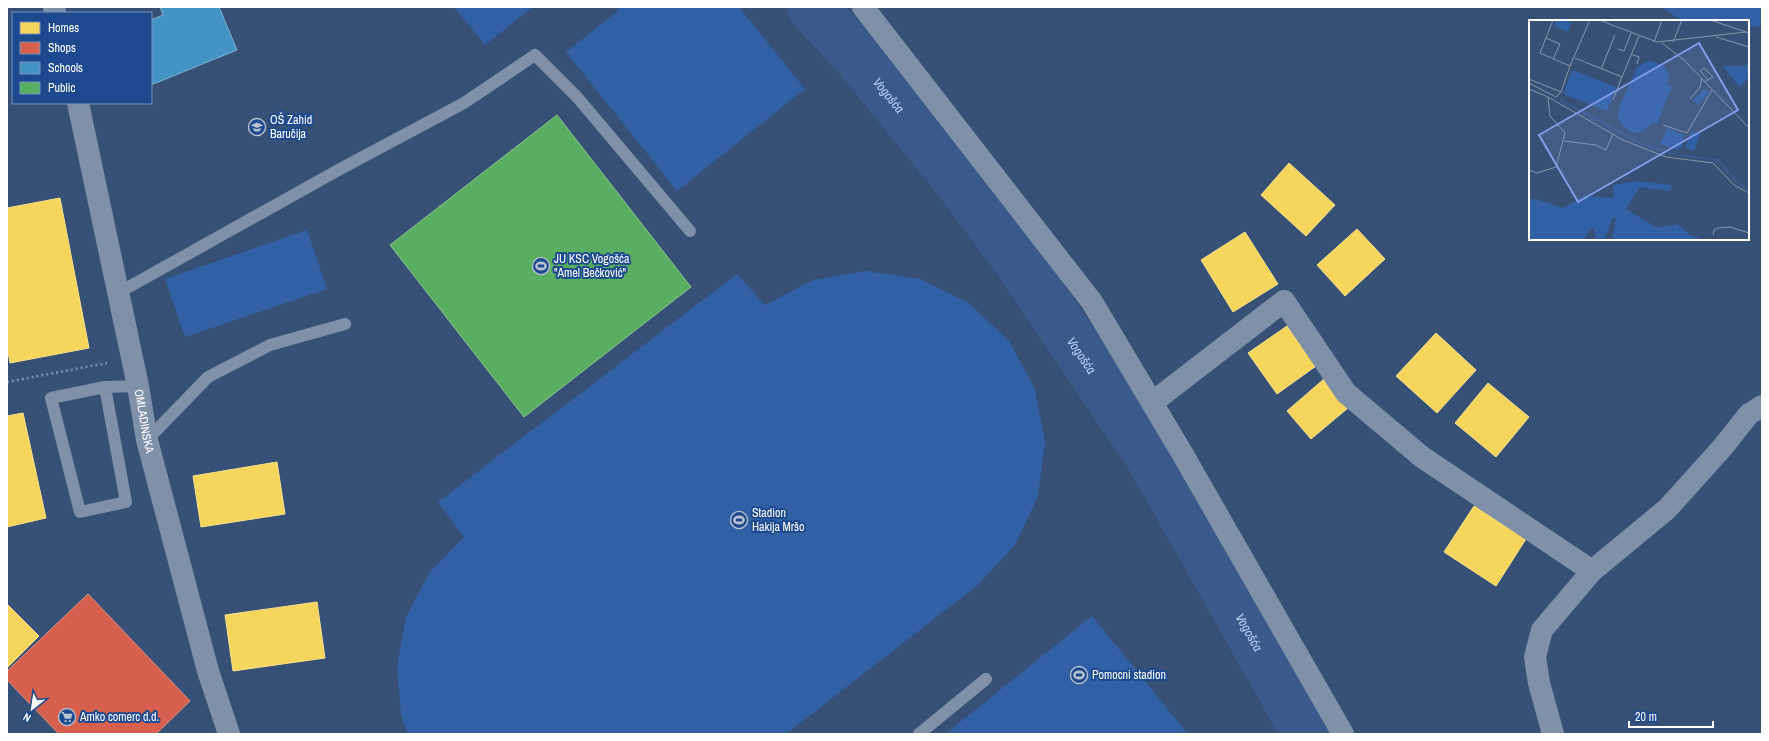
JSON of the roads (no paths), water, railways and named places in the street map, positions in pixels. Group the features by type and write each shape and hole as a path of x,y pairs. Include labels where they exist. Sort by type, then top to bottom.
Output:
{"street":[{"path":"863,7 1092,302 1152,402 1343,734"},
{"name":"OMLADINSKA","path":"78,104 138,386 147,440 208,671 229,734"},
{"path":"1152,402 1284,301 1346,393 1422,457 1592,572"},
{"path":"1554,734 1539,683 1535,656 1542,630 1592,572 1667,509 1750,414 1762,406"}],"lane":[{"path":"118,293 342,168 464,103 535,55 577,97 690,231"},
{"path":"147,440 208,377 270,345 345,324"},
{"path":"105,387 126,502 80,512 51,398 105,387 138,386"},
{"path":"919,734 986,679"}],"waterway":[{"name":"Vogošća","path":"812,7 858,57 955,176 1016,258 1150,456 1307,734"}],"place":[{"name":"OŠ Zahid Baručija","path":"257,127"},
{"name":"JU KSC Vogošća \"Amel Bečković\"","path":"541,266"},
{"name":"Stadion Hakija Mršo","path":"739,520"},
{"name":"Pomocni stadion","path":"1079,675"},
{"name":"Amko comerc d.d.","path":"67,717"}]}
